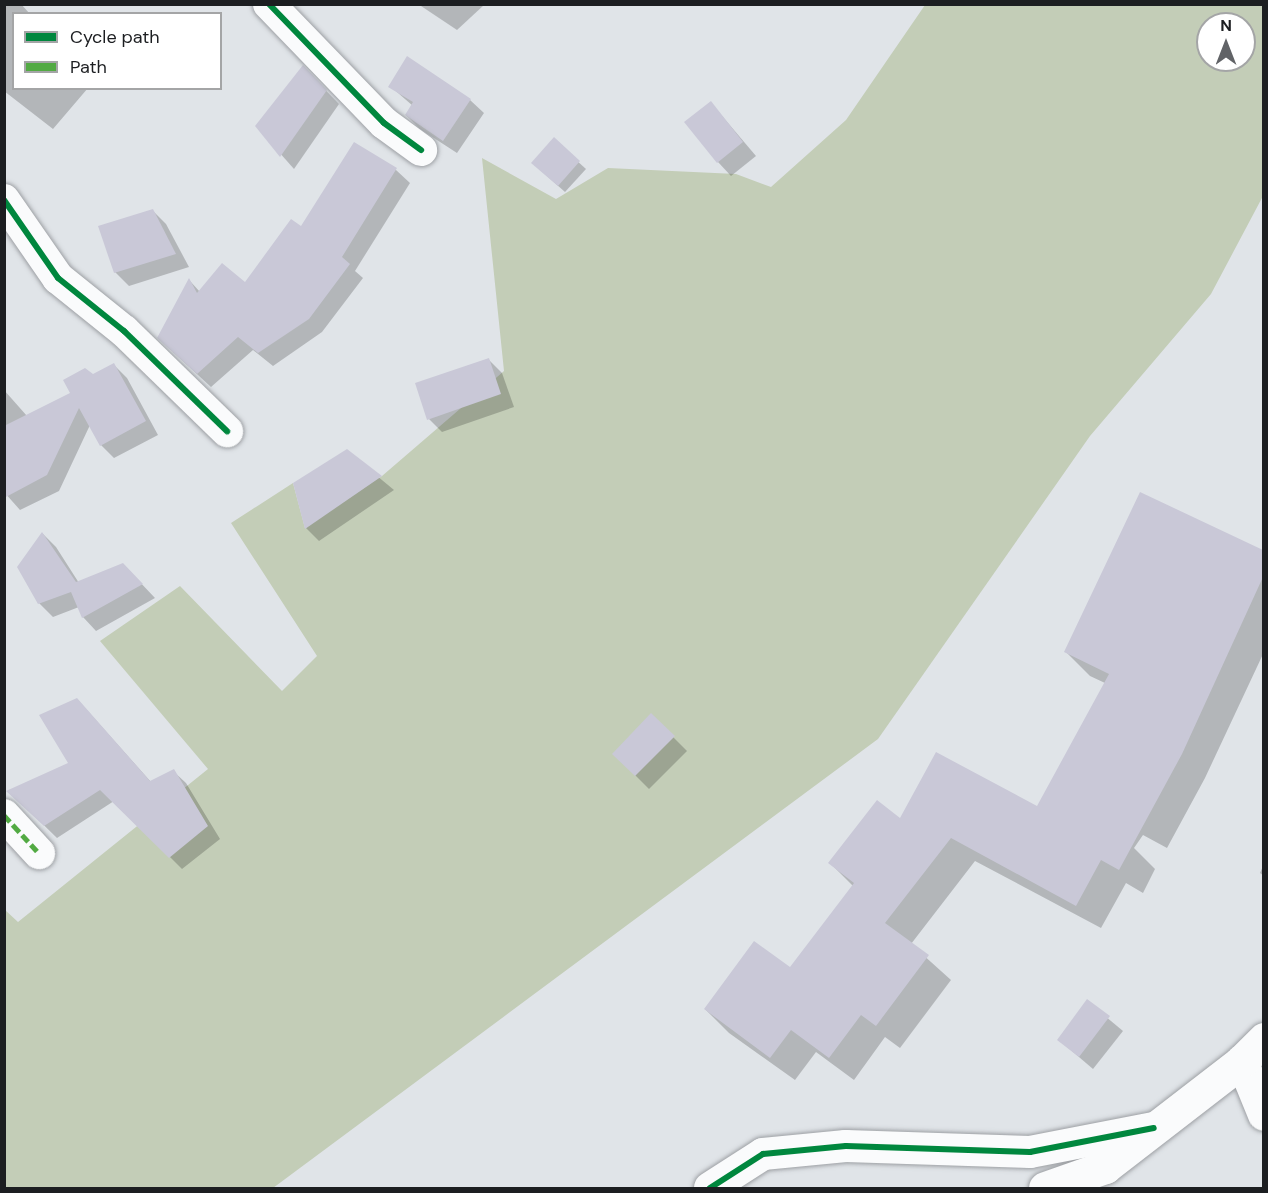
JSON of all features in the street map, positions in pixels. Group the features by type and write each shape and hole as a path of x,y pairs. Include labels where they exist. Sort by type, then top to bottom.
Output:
{"street":[{"path":"269,4 384,123 421,150"},
{"path":"4,200 58,278 124,331 226,432"},
{"path":"4,815 39,853"},
{"path":"1045,1188 1106,1167 1253,1050 1263,1116"},
{"path":"710,1188 763,1154 846,1146 1030,1152 1154,1128"}],"green space":[{"path":"925,5 1263,5 1263,196 1211,294 1090,436 878,739 273,1188 5,1188 4,909 18,922 208,769 100,641 180,586 282,691 317,656 231,523 293,483 305,528 382,476 504,371 482,158 556,199 608,168 736,174 771,187 846,120"}],"building":[{"path":"407,56 471,99 443,141 405,115 413,102 388,87"},
{"path":"303,65 327,90 280,157 255,126"},
{"path":"711,101 743,142 717,163 684,122"},
{"path":"554,137 580,161 558,186 531,163"},
{"path":"354,142 397,168 342,257 350,264 309,319 258,353 238,337 197,374 157,338 189,278 197,293 222,263 245,282 291,219 301,226"},
{"path":"153,209 176,254 114,273 98,226"},
{"path":"489,358 501,394 427,420 415,383"},
{"path":"114,363 146,421 100,446 79,408 47,475 4,498 4,426 70,393 63,380 85,368 93,374"},
{"path":"347,449 382,476 305,529 293,483"},
{"path":"1140,492 1263,550 1263,577 1182,754 1119,870 1101,860 1076,906 951,838 885,923 929,955 876,1026 861,1015 829,1058 791,1030 770,1058 704,1009 754,941 790,967 854,883 828,863 877,800 900,818 936,752 1037,806 1109,674 1064,652"},
{"path":"42,532 76,582 123,563 143,584 82,618 71,592 38,604 17,567"},
{"path":"77,698 150,781 174,769 208,826 169,858 100,790 44,826 6,791 68,763 39,715"},
{"path":"651,713 675,736 635,776 612,754"},
{"path":"1087,999 1110,1016 1079,1057 1057,1040"}],"marked path":[{"path":"4,815 39,853"}],"cycle path":[{"path":"269,4 384,123 421,150"},
{"path":"4,200 58,278 124,331 227,431"},
{"path":"710,1188 763,1154 846,1146 1030,1152 1154,1128"}]}
